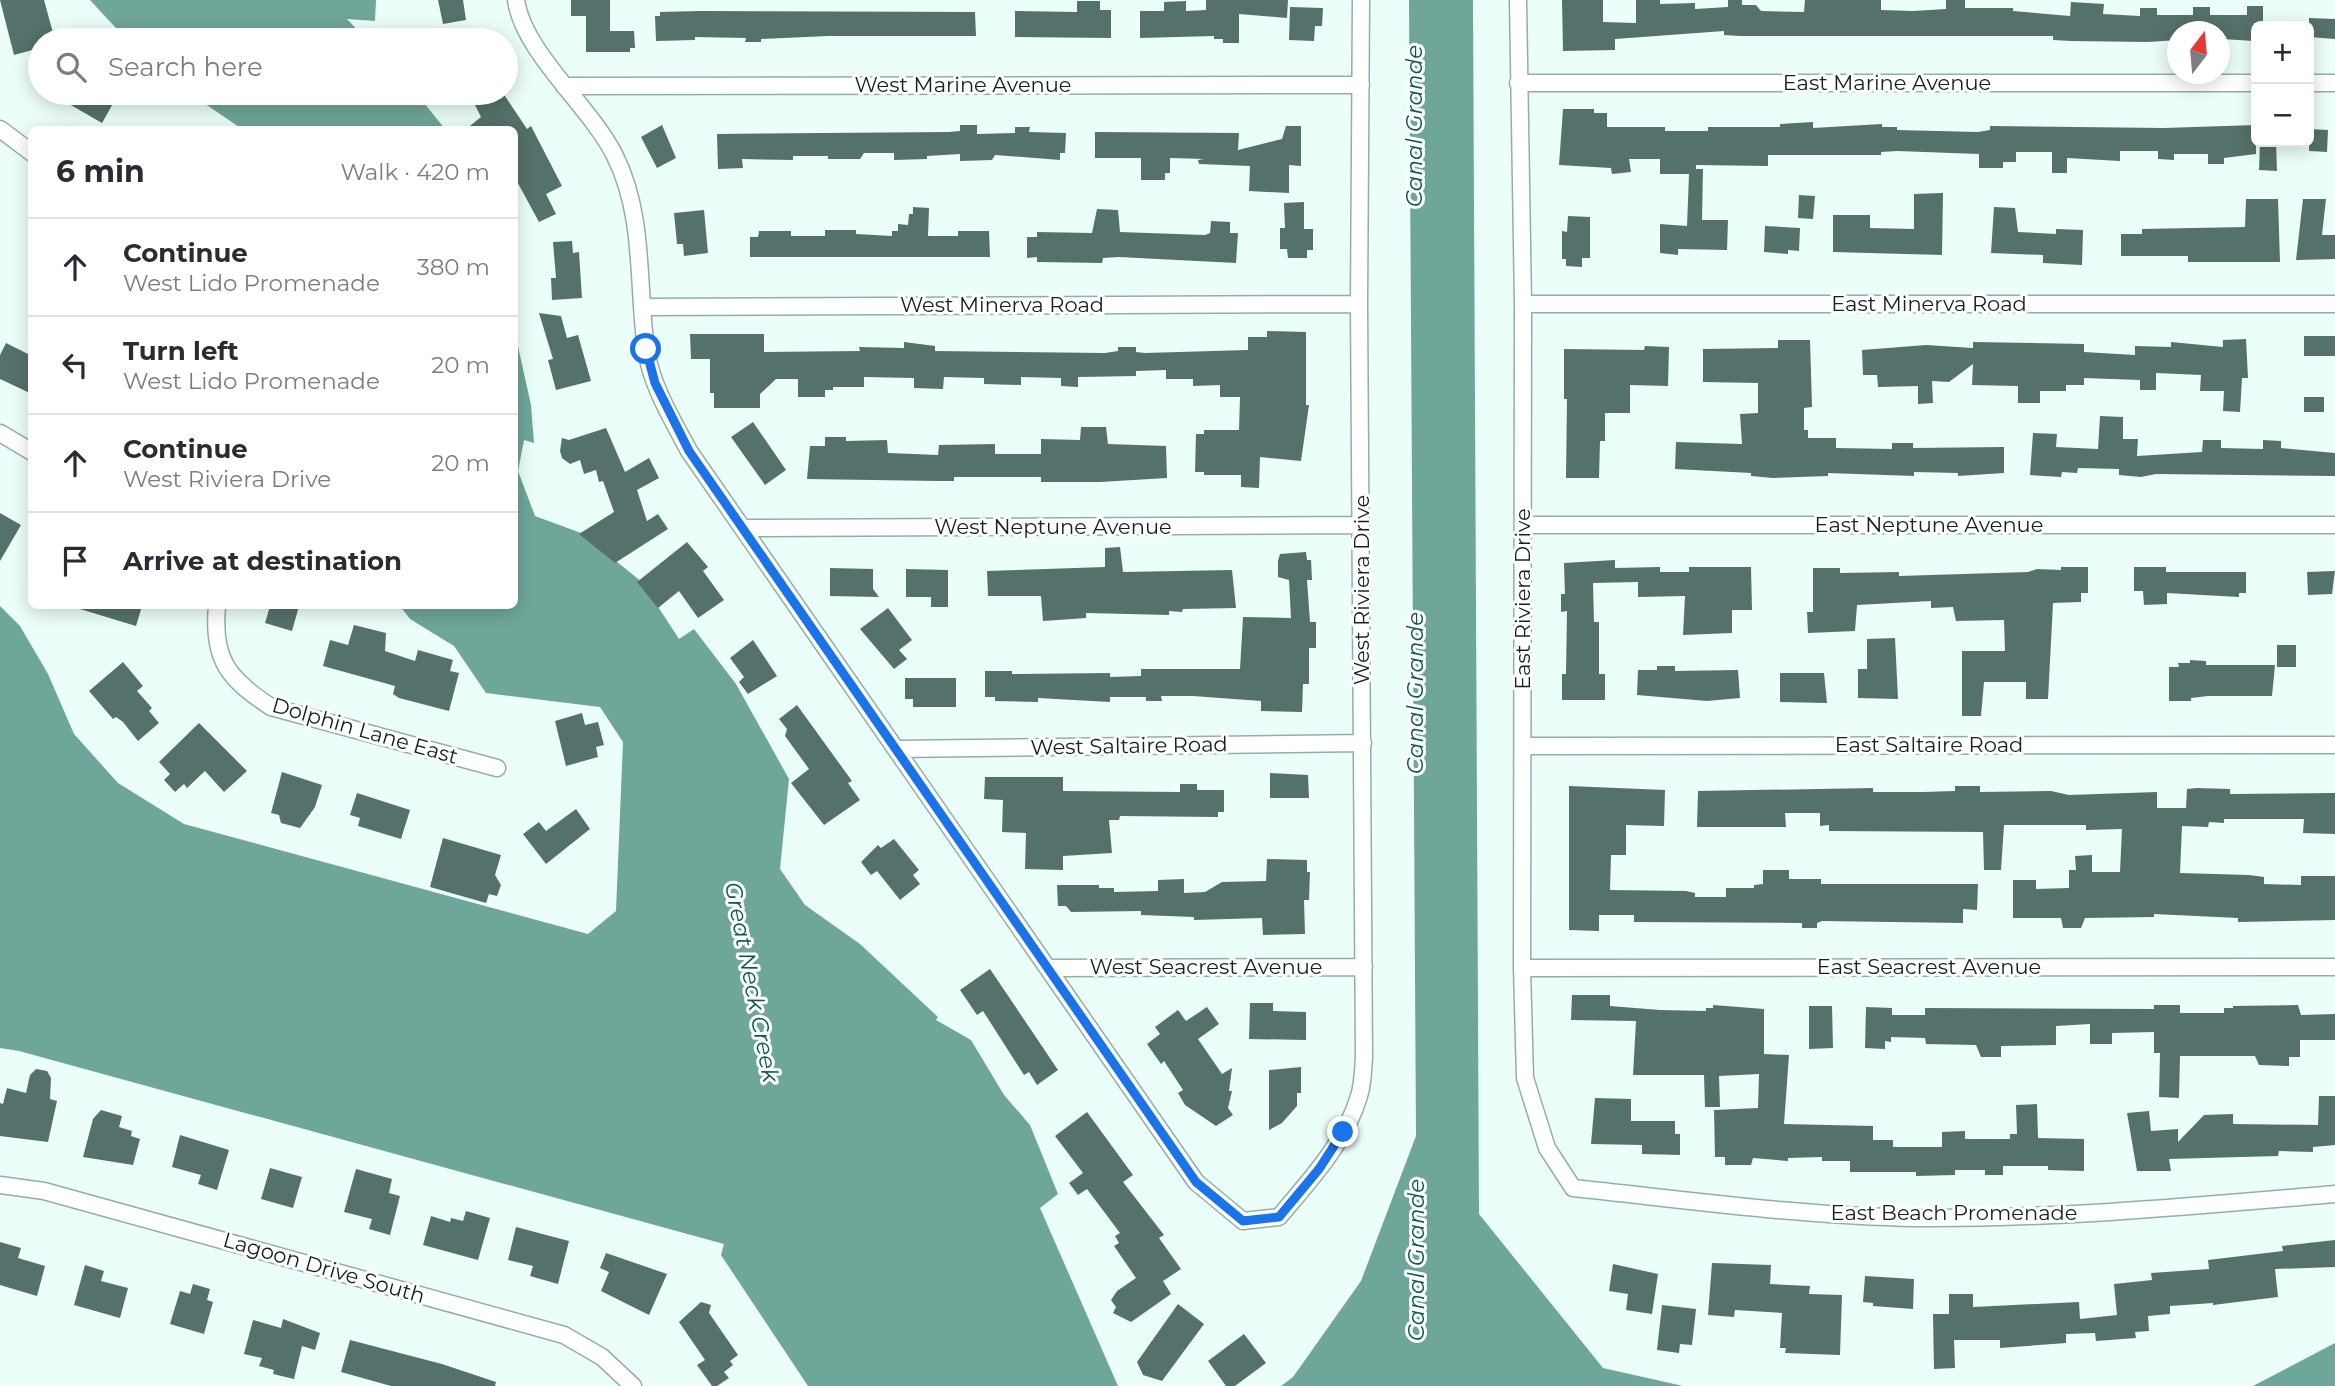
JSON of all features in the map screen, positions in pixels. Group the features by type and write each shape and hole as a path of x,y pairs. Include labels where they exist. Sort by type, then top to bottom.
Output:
{"street":[{"name":"West Riviera Drive","path":"516,0 535,42 564,86 597,124 616,158 630,201 638,240 646,349 655,383 689,451 745,528 1196,1182 1243,1221 1279,1217 1319,1169 1343,1132 1359,1096 1364,1058 1359,304 1361,0"},
{"name":"East Riviera Drive","path":"1518,0 1523,304 1522,968 1525,1078 1546,1148 1573,1188"},
{"name":"East Marine Avenue","path":"1518,83 2251,83"},
{"path":"2314,83 2335,83"},
{"name":"West Marine Avenue","path":"564,86 1361,85"},
{"path":"0,130 28,150"},
{"name":"West Minerva Road","path":"644,307 1359,304"},
{"name":"East Minerva Road","path":"1523,304 2335,304"},
{"path":"0,433 28,450"},
{"name":"West Neptune Avenue","path":"745,528 1361,525"},
{"name":"East Neptune Avenue","path":"1523,525 2335,525"},
{"name":"Dolphin Lane East","path":"217,609 215,632 223,660 239,687 271,707 497,768"},
{"name":"West Saltaire Road","path":"895,748 1363,743"},
{"name":"East Saltaire Road","path":"1523,746 2335,745"},
{"name":"West Seacrest Avenue","path":"1048,968 1364,967"},
{"name":"East Seacrest Avenue","path":"1522,968 2335,967"},
{"name":"Lagoon Drive South","path":"0,1185 44,1191 564,1335 602,1357 633,1386"},
{"name":"East Beach Promenade","path":"1573,1188 1806,1212 1914,1218 2043,1217 2335,1194"}],"water":[{"path":"90,0 376,0 375,21 347,19 356,28 116,28"},
{"name":"Canal Grande","path":"1409,0 1473,0 1479,1214 1603,1368 1683,1386 1281,1386 1293,1377 1361,1281 1416,1136"},
{"path":"207,105 426,105 443,126 238,126"},
{"path":"518,346 531,405 534,443 524,440 518,471"},
{"name":"Great Neck Creek","path":"518,471 535,516 581,533 642,582 679,639 694,629 736,684 789,779 780,869 805,905 860,944 938,1017 936,1020 971,1040 1004,1095 1030,1125 1058,1194 1040,1208 1118,1386 808,1386 721,1255 724,1244 0,1048 0,606 20,626 48,674 74,734 118,783 184,824 588,934 616,911 623,742 600,707 486,693 454,646 410,619 402,609 518,609"},
{"path":"2335,1343 2335,1386 2253,1386"}],"building":[{"path":"0,0 44,0 52,28 28,28 28,51 14,55"},
{"path":"438,0 463,0 466,20 443,24"},
{"path":"571,0 610,0 610,31 634,31 635,48 630,48 630,52 586,52 586,16 571,16"},
{"path":"1206,0 1288,0 1287,18 1239,14 1239,43 1223,43 1223,39 1214,39 1214,36 1140,38 1140,11 1164,11 1164,2 1186,1 1186,11 1206,10"},
{"path":"1562,0 1603,0 1603,22 1636,23 1636,0 1660,0 1660,4 1695,3 1695,9 1728,7 1728,0 1742,0 1742,5 1756,5 1761,11 1804,12 1805,0 1881,0 1881,10 1913,11 1946,9 1946,0 1965,0 1965,8 2013,8 2013,11 2070,16 2071,2 2104,4 2103,14 2140,16 2140,8 2157,8 2157,15 2193,15 2193,7 2210,7 2210,15 2247,15 2247,6 2263,6 2263,21 2251,21 2251,41 2230,40 2230,21 2167,21 2167,41 2148,42 2053,40 2053,36 1740,36 1724,35 1724,31 1615,39 1615,50 1563,51"},
{"path":"1077,1 1100,1 1100,10 1111,10 1111,38 1015,37 1015,11 1077,12"},
{"path":"1290,7 1323,8 1322,26 1315,26 1314,41 1289,40"},
{"path":"660,12 975,12 976,36 828,36 761,39 761,42 745,42 746,38 695,37 695,40 656,41 655,16 660,16"},
{"path":"2309,18 2335,19 2335,39 2314,37 2314,21 2309,21"},
{"path":"71,105 112,105 102,123"},
{"path":"475,105 511,105 527,129 531,126 562,186 546,194 556,214 539,222 518,183 518,126 470,126 481,117"},
{"path":"1563,109 1594,109 1594,113 1607,113 1607,127 1665,127 1665,131 1708,131 1708,127 1780,127 1780,124 1813,122 1813,128 1882,124 1882,127 1897,127 1897,130 1978,132 1990,130 1990,126 2164,128 2251,125 2251,147 2256,147 2256,154 2224,158 2224,164 2208,164 2208,154 2174,154 2174,160 2158,159 2158,151 2120,151 2120,161 2067,158 2067,173 2052,173 2052,152 2016,152 2016,162 2003,162 2003,168 1979,168 1979,154 1897,151 1881,152 1881,155 1768,155 1768,166 1696,165 1696,169 1703,169 1702,220 1728,220 1727,250 1678,249 1678,255 1660,253 1660,224 1687,226 1689,174 1660,174 1660,159 1629,159 1631,172 1612,174 1611,168 1559,165"},
{"path":"662,125 676,158 657,168 641,137"},
{"path":"960,125 977,125 977,134 1015,133 1015,127 1030,127 1029,132 1066,133 1065,153 1060,153 1060,160 995,155 992,160 960,161 960,154 894,160 894,153 864,153 860,159 793,156 793,160 742,159 743,168 718,169 717,134 948,132 960,131"},
{"path":"1286,126 1301,126 1301,166 1289,165 1289,193 1249,191 1250,166 1199,164 1198,160 1204,159 1170,158 1170,173 1165,173 1165,180 1141,180 1141,158 1095,158 1095,132 1239,133 1238,150 1282,139"},
{"path":"2314,129 2328,130 2327,152 2309,151 2309,147 2314,147"},
{"path":"2260,147 2276,147 2277,171 2259,170"},
{"path":"1943,193 1942,255 1833,252 1833,215 1870,215 1870,228 1914,229 1914,194"},
{"path":"1799,195 1815,196 1813,219 1798,218"},
{"path":"2246,199 2278,199 2280,262 2188,262 2188,256 2121,256 2121,234 2142,234 2142,229 2245,227"},
{"path":"2303,199 2326,199 2322,235 2335,235 2335,259 2296,260"},
{"path":"1304,202 1304,229 1313,229 1313,250 1307,250 1307,258 1288,258 1287,249 1280,249 1280,228 1285,228 1284,203"},
{"path":"913,207 929,208 928,236 958,236 958,231 989,231 990,257 750,257 750,237 758,237 759,231 791,231 791,236 825,236 825,230 856,230 856,234 892,236 892,231 898,231 898,224 908,225"},
{"path":"1994,207 2015,208 2018,232 2056,234 2056,229 2083,230 2082,265 2043,263 2043,255 1991,253"},
{"path":"1097,209 1118,210 1120,232 1205,235 1210,233 1211,221 1230,222 1230,233 1238,233 1236,263 1119,257 1103,258 1102,263 1037,262 1037,257 1027,258 1027,237 1037,237 1037,232 1092,233"},
{"path":"704,210 708,253 684,256 683,244 677,244 674,213"},
{"path":"1568,216 1590,217 1590,258 1582,258 1582,267 1566,266 1566,259 1562,259 1562,231 1567,232"},
{"path":"1765,226 1800,228 1799,251 1788,250 1788,254 1764,252"},
{"path":"572,241 573,253 579,252 582,298 552,300 551,278 556,278 553,242"},
{"path":"539,313 561,316 567,338 578,335 591,381 556,390 548,360 553,359"},
{"path":"1267,331 1306,332 1306,405 1309,405 1301,461 1260,457 1259,488 1241,487 1241,475 1204,475 1204,472 1195,472 1196,434 1204,434 1204,430 1239,430 1240,397 1220,397 1220,385 1193,386 1193,379 1166,379 1166,370 1136,371 1136,376 1078,377 1078,387 1061,386 1061,378 1021,377 1021,385 984,384 984,378 944,377 943,389 914,388 914,378 864,377 864,387 833,387 833,390 825,390 825,397 798,397 798,379 776,379 760,394 760,408 714,408 714,393 710,393 710,359 691,359 690,334 764,334 764,352 860,351 859,347 904,348 904,342 935,346 935,351 1105,353 1118,351 1118,347 1136,347 1136,352 1145,353 1248,350 1248,337 1267,337"},
{"path":"2304,336 2335,336 2335,356 2304,356"},
{"path":"2246,339 2248,378 2242,378 2240,412 2223,411 2224,391 2200,391 2201,375 2156,373 2156,390 2140,390 2140,380 2084,378 2084,385 2066,385 2066,391 2040,391 2040,403 2018,403 2018,386 1972,385 1973,364 1949,382 1932,381 1933,403 1918,404 1918,386 1878,387 1877,375 1863,375 1862,350 1926,345 1973,348 1973,342 2084,344 2084,352 2135,355 2135,346 2171,347 2171,342 2223,347 2223,340"},
{"path":"1778,340 1810,340 1812,407 1804,408 1804,430 1808,430 1808,438 1836,438 1836,448 1892,449 1892,443 1913,443 1913,448 2004,447 2004,473 1958,476 1958,473 1914,472 1914,476 1828,473 1828,476 1773,478 1751,476 1751,473 1675,469 1676,442 1742,444 1740,414 1758,413 1758,383 1703,382 1703,349 1778,348"},
{"path":"6,343 28,354 28,392 0,379 0,355"},
{"path":"1645,346 1669,347 1668,386 1630,385 1630,413 1605,413 1605,441 1600,441 1599,478 1566,478 1567,399 1564,399 1564,349 1644,350"},
{"path":"2304,397 2324,397 2324,412 2304,412"},
{"path":"2100,416 2123,417 2123,439 2138,439 2137,456 2202,452 2203,440 2221,440 2221,448 2263,449 2263,440 2281,441 2281,448 2335,453 2335,476 2156,474 2141,477 2119,475 2119,469 2078,468 2077,473 2062,472 2061,477 2030,475 2033,433 2057,434 2056,447 2098,449"},
{"path":"753,422 786,470 765,485 731,437"},
{"path":"1081,427 1106,427 1108,444 1166,446 1167,478 1100,482 1041,482 1041,477 954,477 954,481 807,479 810,446 825,446 825,437 846,437 846,441 887,440 888,453 938,455 939,445 995,444 995,454 1041,454 1041,439 1080,440"},
{"path":"606,428 625,472 649,458 659,478 637,490 647,521 658,514 668,529 615,563 579,534 614,512 603,481 599,482 596,470 584,474 580,460 570,464 562,458 560,451 562,438 569,440"},
{"path":"0,513 21,525 0,561"},
{"path":"687,542 708,567 703,571 724,600 698,618 679,591 658,608 637,582"},
{"path":"1120,547 1123,572 1232,570 1236,608 1183,609 1182,612 1169,611 1169,615 1086,613 1086,618 1043,621 1041,596 988,596 987,571 1105,567 1105,548"},
{"path":"1306,552 1307,560 1311,560 1312,580 1307,580 1310,622 1316,622 1316,648 1309,648 1309,684 1303,684 1302,712 1261,711 1261,701 1193,696 1161,696 1162,701 1146,701 1146,697 1110,697 1110,702 1038,698 1038,702 995,701 995,697 985,697 985,671 1012,671 1012,674 1110,673 1110,677 1141,676 1141,669 1240,669 1243,617 1291,618 1289,580 1278,577 1278,561 1280,554"},
{"path":"1615,560 1615,568 1660,567 1660,572 1689,572 1689,567 1751,567 1752,610 1732,610 1732,633 1683,635 1685,596 1638,597 1638,582 1593,583 1594,622 1599,622 1599,674 1605,674 1605,700 1562,700 1562,674 1566,674 1567,611 1561,612 1561,594 1565,594 1564,563"},
{"path":"2061,567 2088,567 2088,593 2081,593 2081,602 2053,603 2048,699 2026,699 2026,682 1984,682 1981,716 1962,716 1962,651 2005,651 2004,620 1956,621 1953,607 1931,608 1931,601 1857,605 1855,631 1808,633 1807,612 1813,612 1813,568 1840,568 1840,573 1899,572 1899,576 2028,572 2037,569 2061,570"},
{"path":"2134,567 2166,567 2166,572 2246,572 2246,593 2239,593 2239,597 2167,593 2167,604 2144,605 2143,591 2134,591"},
{"path":"830,568 873,569 873,589 879,597 830,596"},
{"path":"906,569 948,570 948,607 931,607 931,597 906,597"},
{"path":"2335,571 2332,594 2308,595 2307,572"},
{"path":"888,608 912,640 899,650 907,659 894,669 860,629"},
{"path":"80,609 141,609 136,626"},
{"path":"269,609 298,609 292,631 265,623"},
{"path":"354,625 386,633 385,651 415,661 418,650 453,660 450,671 459,673 449,711 399,698 393,694 395,686 323,666 330,640 348,645"},
{"path":"1895,638 1898,699 1858,698 1858,669 1867,669 1867,639"},
{"path":"753,640 777,676 748,694 739,682 744,677 730,658"},
{"path":"2277,645 2296,645 2296,667 2277,667"},
{"path":"2190,660 2206,661 2206,665 2275,665 2272,696 2208,696 2191,698 2191,701 2169,701 2169,667 2179,667 2178,663 2190,663"},
{"path":"123,662 143,686 137,691 152,708 149,711 159,723 138,741 123,722 116,717 113,719 89,691"},
{"path":"1657,666 1675,666 1675,671 1738,670 1740,698 1707,701 1637,695 1638,670 1657,670"},
{"path":"1780,673 1824,673 1827,703 1780,702"},
{"path":"905,678 956,678 956,707 913,707 913,699 905,699"},
{"path":"797,705 852,781 848,783 860,800 824,825 791,783 809,769 785,736 787,729 779,719"},
{"path":"582,713 585,725 598,722 604,745 596,747 598,757 566,766 555,721"},
{"path":"199,723 247,771 224,792 205,771 187,788 184,784 175,792 164,780 170,774 159,762"},
{"path":"282,772 322,785 315,807 300,828 281,823 279,815 271,813"},
{"path":"1270,773 1308,775 1309,798 1270,798"},
{"path":"985,777 1063,777 1063,791 1180,792 1180,784 1197,784 1197,790 1224,790 1224,812 1218,812 1218,817 1120,816 1119,820 1109,820 1112,853 1063,856 1063,870 1025,869 1026,833 1002,832 1003,800 984,799"},
{"path":"1569,786 1665,790 1664,826 1626,825 1626,855 1611,855 1610,890 1686,891 1695,893 1695,897 1726,897 1726,888 1754,888 1754,885 1763,884 1763,870 1789,870 1789,879 1821,879 1821,884 1978,884 1977,910 1963,909 1963,923 1822,921 1817,923 1817,928 1802,928 1802,923 1634,922 1634,915 1599,915 1599,931 1569,930"},
{"path":"1955,786 1980,786 1980,792 2051,791 2069,795 2157,792 2157,808 2186,808 2187,789 2197,788 2230,789 2230,794 2335,793 2335,834 2303,833 2304,819 2224,819 2224,823 2209,822 2208,827 2182,826 2180,873 2249,875 2264,877 2264,884 2301,885 2301,876 2335,876 2335,920 2238,922 2238,918 2154,914 2154,917 2085,918 2081,928 2063,928 2061,918 2013,918 2013,880 2036,880 2036,889 2069,888 2069,870 2076,870 2075,856 2092,855 2092,872 2120,872 2122,829 2086,830 2086,825 2004,825 2001,870 1984,870 1983,832 1829,831 1829,825 1820,826 1820,813 1785,813 1786,827 1697,827 1698,791 1873,788 1873,792 1923,792 1955,791"},
{"path":"357,793 410,810 401,839 358,826 360,818 350,815"},
{"path":"576,809 590,829 546,864 523,834 539,822 546,831"},
{"path":"443,838 501,855 495,875 501,885 497,896 489,894 486,903 430,887"},
{"path":"894,839 919,870 913,875 920,884 900,900 877,871 871,875 861,862 878,845 881,848"},
{"path":"1267,859 1307,860 1307,872 1310,872 1309,900 1304,900 1305,934 1263,935 1262,918 1194,920 1194,917 1141,915 1141,911 1071,912 1066,906 1058,906 1057,885 1099,885 1099,888 1114,888 1114,892 1158,891 1158,880 1184,879 1184,893 1205,892 1222,882 1266,881"},
{"path":"990,969 1058,1070 1037,1085 1029,1072 1024,1075 983,1011 977,1015 960,990"},
{"path":"1572,995 1610,995 1610,1006 1660,1010 1706,1011 1706,1008 1713,1008 1713,1005 1764,1009 1764,1054 1789,1055 1784,1124 1873,1126 1873,1140 1893,1140 1893,1147 1942,1147 1942,1132 1965,1131 1965,1139 2010,1139 2010,1134 2017,1134 2016,1105 2037,1104 2038,1138 2084,1139 2084,1171 2048,1170 2048,1166 2003,1166 2003,1175 1985,1175 1985,1170 1955,1170 1955,1175 1916,1176 1916,1172 1850,1172 1850,1161 1822,1161 1822,1157 1788,1158 1788,1161 1753,1158 1751,1165 1725,1165 1725,1157 1715,1157 1714,1110 1758,1108 1759,1074 1719,1076 1720,1107 1705,1107 1704,1075 1633,1075 1636,1021 1571,1020"},
{"path":"1250,1003 1273,1003 1273,1011 1306,1012 1306,1040 1249,1039"},
{"path":"2154,1005 2180,1005 2180,1013 2224,1013 2224,1008 2233,1006 2298,1005 2301,1015 2335,1014 2335,1040 2300,1040 2300,1057 2289,1057 2289,1066 2259,1065 2255,1056 2180,1056 2179,1098 2159,1097 2160,1053 2154,1053 2154,1032 2112,1033 2112,1044 2090,1044 2090,1024 2056,1026 2056,1045 2001,1046 2001,1057 1981,1057 1976,1045 1926,1044 1925,1038 1891,1037 1891,1042 1885,1041 1885,1049 1865,1048 1866,1007 1892,1008 1892,1015 1925,1015 1925,1008 2154,1009"},
{"path":"1809,1006 1832,1006 1833,1048 1809,1049"},
{"path":"1207,1007 1219,1024 1198,1039 1222,1074 1232,1068 1229,1091 1232,1091 1228,1108 1233,1115 1216,1126 1185,1105 1178,1093 1183,1090 1164,1061 1161,1064 1147,1044 1160,1034 1155,1027 1178,1010 1186,1021"},
{"path":"1301,1067 1301,1093 1297,1093 1297,1106 1282,1123 1269,1130 1269,1070"},
{"path":"36,1069 47,1071 51,1078 50,1099 57,1101 48,1142 0,1136 0,1103 3,1104 7,1088 26,1093 30,1075"},
{"path":"2319,1096 2335,1096 2335,1145 2313,1147 2313,1152 2279,1151 2278,1156 2169,1159 2171,1171 2137,1171 2127,1113 2149,1111 2151,1131 2178,1129 2178,1142 2204,1115 2233,1114 2233,1124 2318,1125"},
{"path":"1595,1098 1631,1099 1631,1121 1675,1121 1675,1134 1680,1134 1680,1155 1642,1154 1642,1145 1591,1144"},
{"path":"101,1110 122,1116 119,1127 132,1131 131,1136 140,1139 133,1165 83,1157 93,1119"},
{"path":"1087,1112 1133,1175 1123,1182 1164,1235 1159,1238 1181,1269 1163,1281 1171,1294 1131,1322 1113,1313 1116,1307 1111,1300 1117,1291 1136,1278 1114,1246 1119,1243 1115,1236 1120,1233 1087,1189 1078,1195 1069,1183 1083,1173 1055,1136"},
{"path":"180,1135 229,1150 217,1190 198,1184 201,1175 172,1167"},
{"path":"270,1168 302,1177 293,1208 261,1199"},
{"path":"356,1169 392,1179 389,1193 400,1196 390,1235 369,1229 372,1219 344,1212"},
{"path":"466,1211 490,1218 478,1260 423,1245 431,1216 450,1222 451,1218 463,1221"},
{"path":"516,1227 569,1241 558,1284 530,1276 533,1266 508,1260"},
{"path":"2335,1240 2335,1267 2275,1269 2278,1297 2213,1305 2170,1306 2170,1314 2148,1316 2149,1331 2135,1332 2136,1338 2096,1341 2095,1333 2066,1334 2066,1343 2000,1348 2000,1340 1954,1340 1955,1368 1934,1369 1933,1314 1949,1314 1949,1294 1973,1294 1973,1307 2079,1302 2080,1319 2117,1315 2114,1284 2152,1280 2151,1273 2209,1269 2208,1260 2283,1251 2282,1246"},
{"path":"0,1242 21,1248 18,1258 45,1266 37,1296 0,1285"},
{"path":"606,1253 667,1274 649,1315 601,1291 609,1272 600,1268"},
{"path":"1712,1263 1771,1265 1770,1284 1810,1286 1809,1294 1842,1295 1840,1355 1785,1353 1786,1348 1780,1348 1782,1313 1735,1310 1734,1317 1708,1315"},
{"path":"1613,1264 1658,1274 1652,1314 1626,1310 1628,1294 1609,1291"},
{"path":"85,1265 104,1271 101,1281 128,1288 120,1318 74,1305"},
{"path":"1865,1276 1914,1279 1913,1309 1873,1306 1873,1303 1863,1302"},
{"path":"193,1284 210,1289 207,1300 213,1302 204,1334 170,1324 180,1291 190,1294"},
{"path":"701,1302 711,1305 709,1313 738,1355 730,1361 733,1365 724,1372 729,1378 717,1386 712,1386 697,1365 705,1360 679,1322"},
{"path":"1178,1304 1204,1324 1162,1381 1143,1375 1137,1362"},
{"path":"1662,1305 1696,1309 1692,1345 1680,1344 1679,1353 1657,1350"},
{"path":"283,1319 320,1333 315,1350 302,1346 294,1379 273,1374 274,1370 259,1366 262,1358 244,1354 253,1320 281,1328"},
{"path":"1244,1334 1266,1363 1235,1386 1226,1386 1208,1361"},
{"path":"350,1340 442,1364 496,1382 495,1386 391,1386 341,1372"}],"route":[{"path":"646,349 655,383 689,451 745,528 1196,1182 1243,1221 1279,1217 1319,1169 1343,1132"}]}
